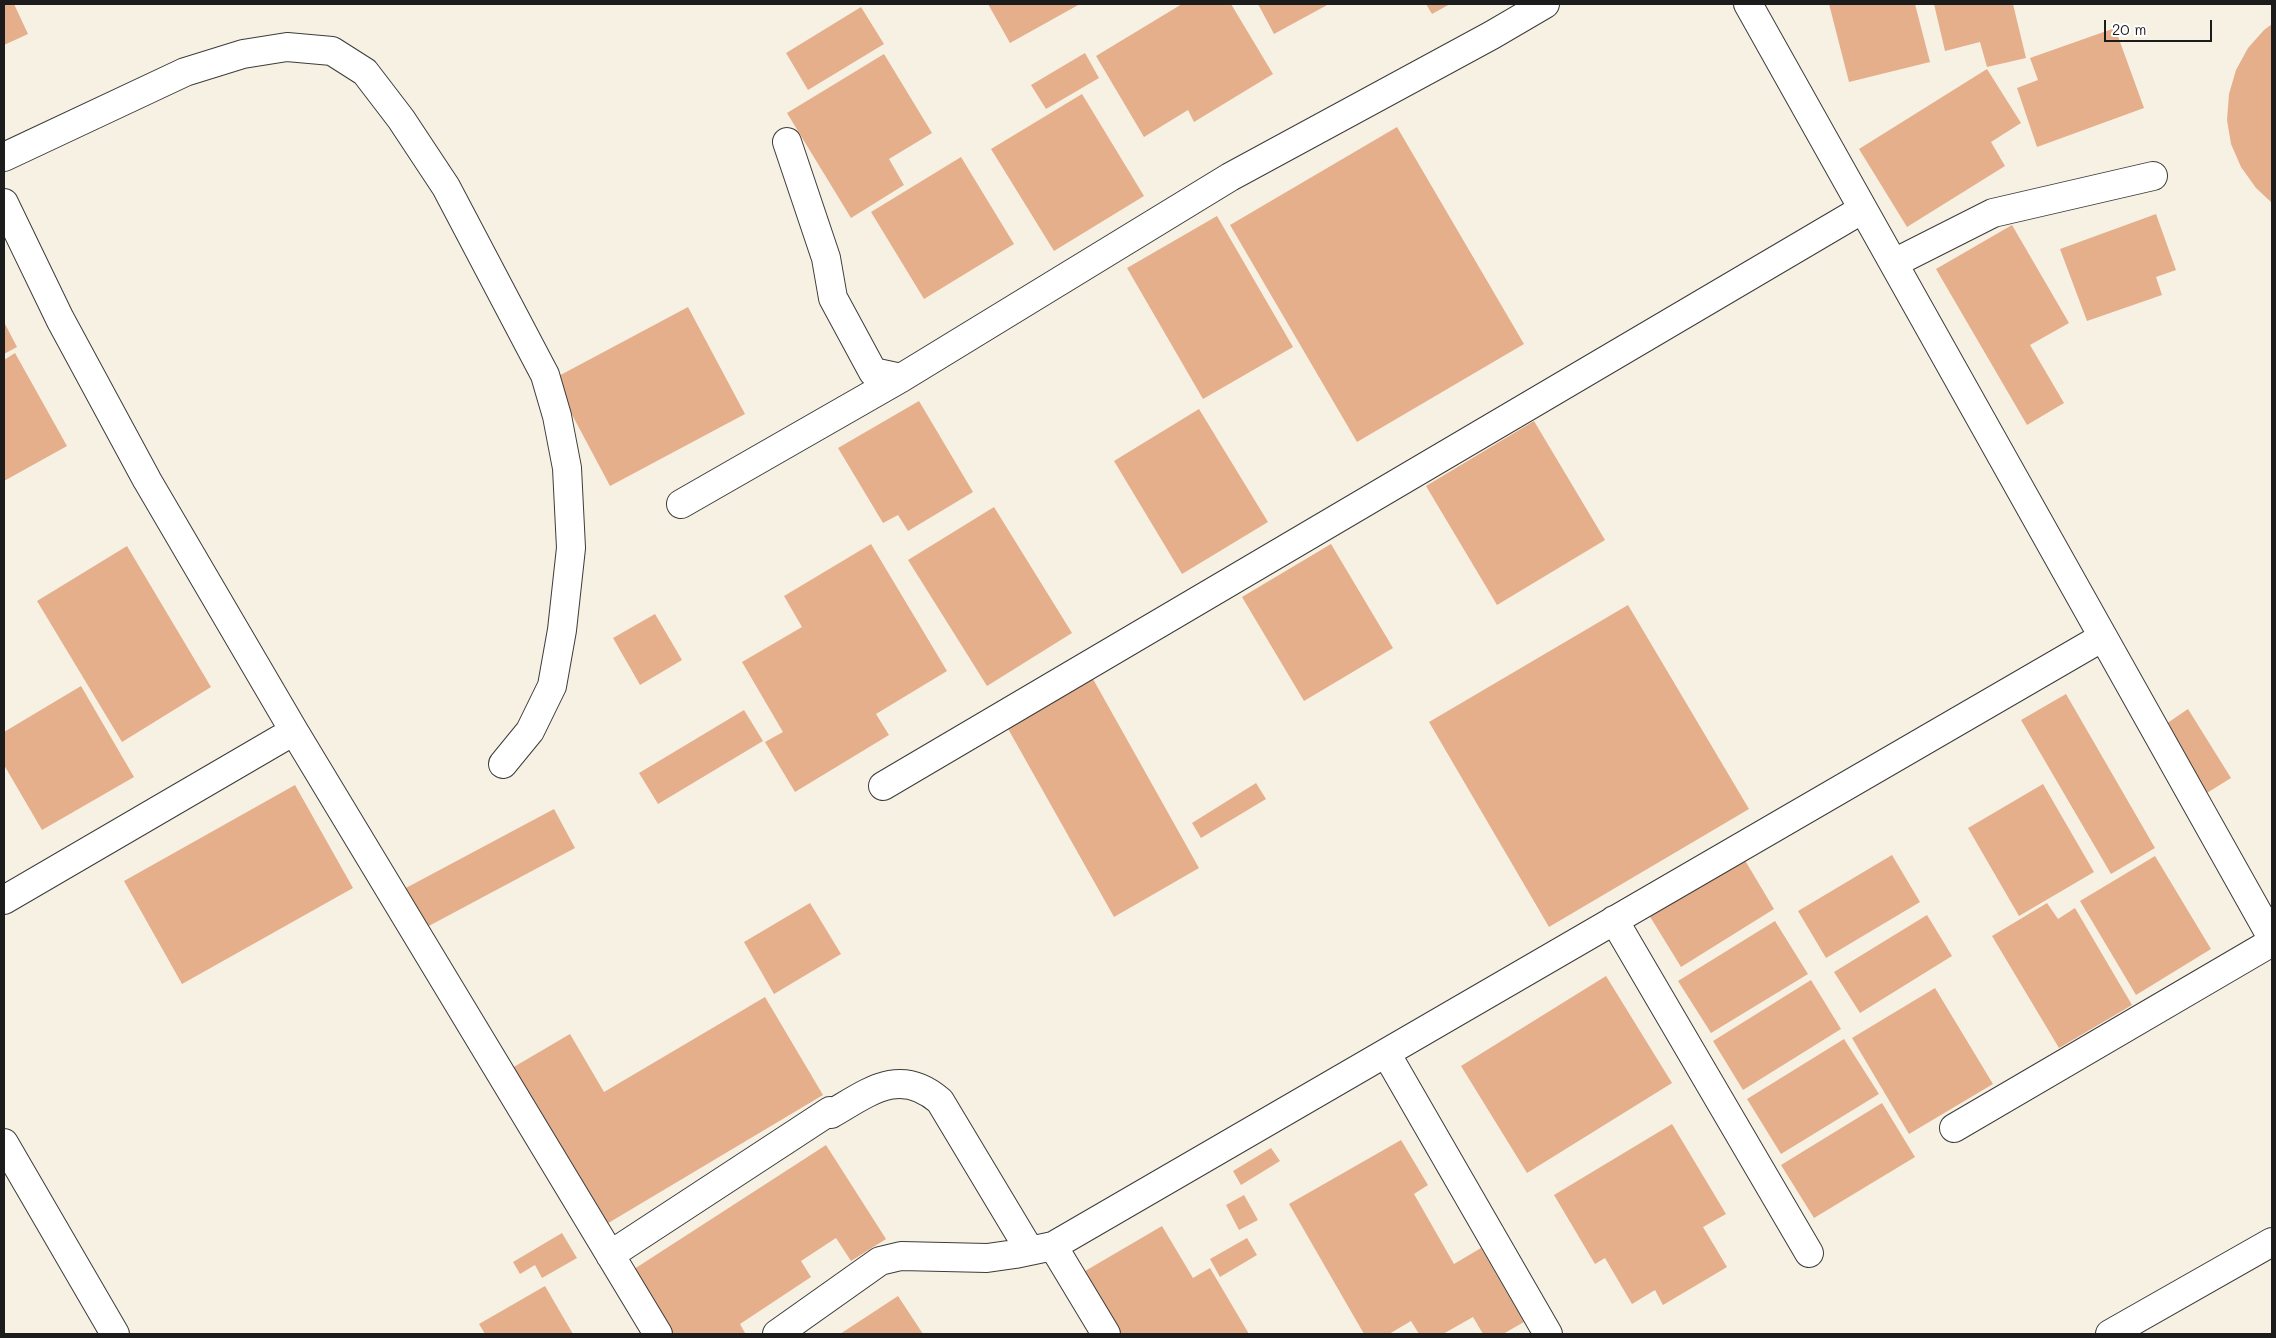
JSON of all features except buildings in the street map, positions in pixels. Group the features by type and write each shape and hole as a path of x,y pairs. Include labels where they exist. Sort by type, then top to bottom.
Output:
{"street":[{"path":"681,504 902,378 1230,178 1492,35 1545,4"},
{"path":"1748,4 2272,940 1954,1128"},
{"path":"4,157 185,72 243,54 287,47 332,51 365,72 402,119 446,188 545,375 557,416 567,468 571,548 562,630 552,686 530,731 503,764"},
{"path":"787,142 826,258 833,298 873,372 902,378"},
{"path":"1894,263 1993,212 2153,176"},
{"path":"4,202 60,319 146,480 294,731 658,1334"},
{"path":"883,786 1863,209"},
{"path":"777,1334 880,1261 901,1256 987,1258 1041,1248 1386,1053 2103,637"},
{"path":"4,900 294,731"},
{"path":"1614,920 1809,1253"},
{"path":"1386,1053 1548,1334"},
{"path":"610,1255 830,1111 831,1114 886,1084 908,1084 929,1091 940,1101 1041,1248 1106,1334"},
{"path":"4,1143 115,1334"},
{"path":"2110,1334 2272,1242"}]}
